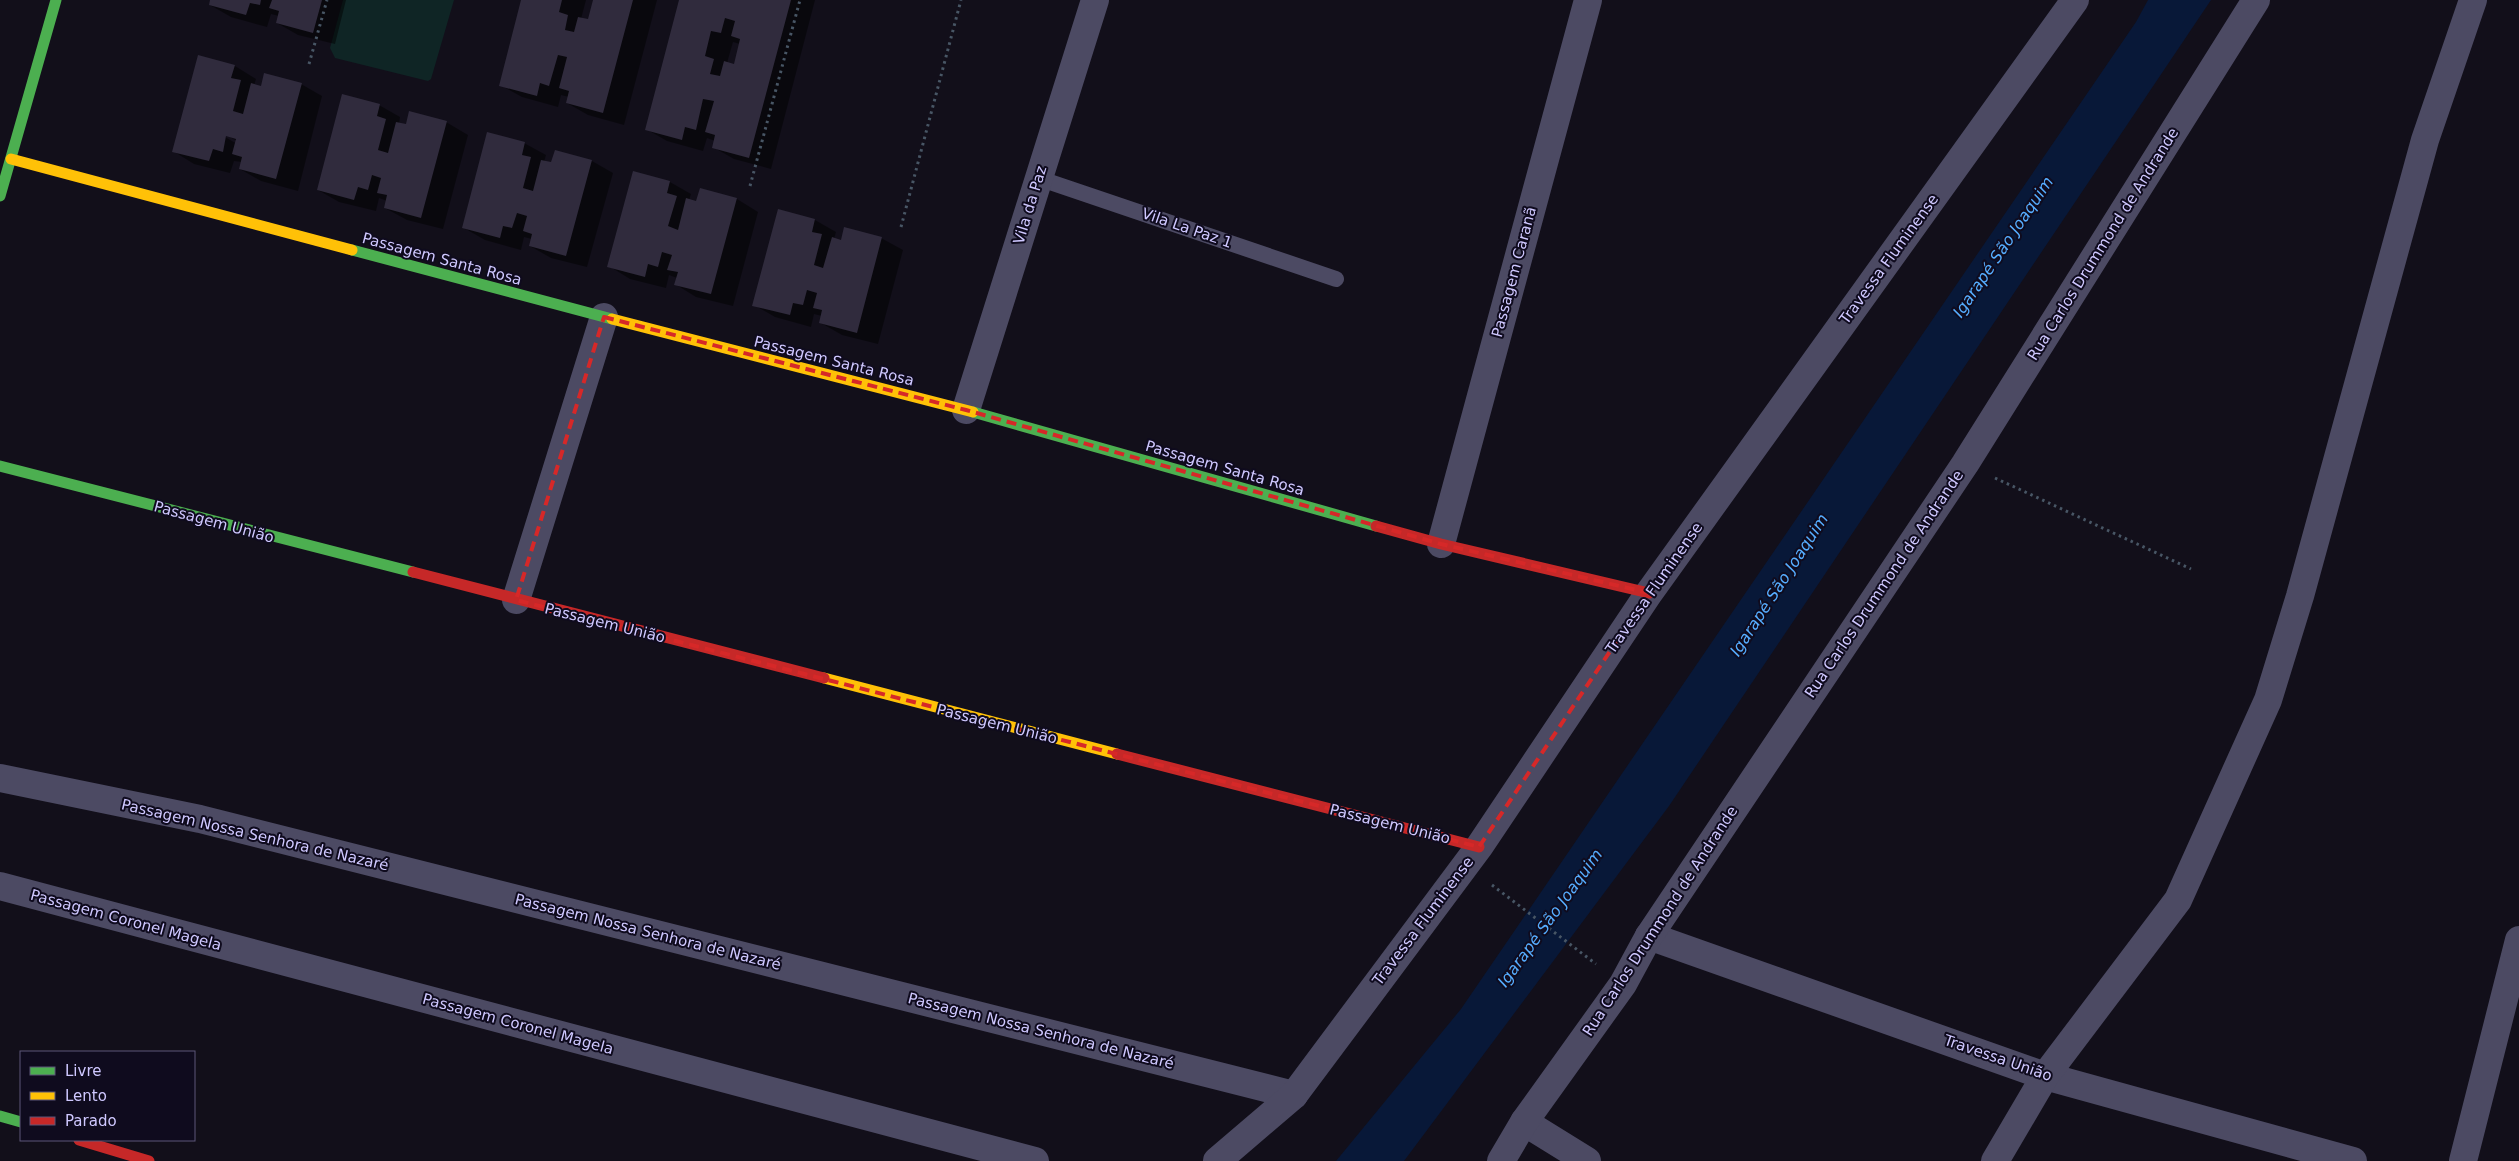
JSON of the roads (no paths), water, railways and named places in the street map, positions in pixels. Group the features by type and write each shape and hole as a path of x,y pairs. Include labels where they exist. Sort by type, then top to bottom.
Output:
{"street":[{"path":"0,196 56,0"},
{"name":"Vila da Paz","path":"966,410 1095,0"},
{"name":"Passagem Caranã","path":"1441,544 1588,0"},
{"name":"Travessa Fluminense","path":"1217,1161 1294,1095 1472,856 1649,593 2074,0"},
{"name":"Rua Carlos Drummond de Andrande","path":"1501,1161 1524,1122 1623,984 1649,936 1965,464 2256,0"},
{"path":"1994,1161 2046,1076 2178,900 2268,700 2300,596 2425,140 2473,0"},
{"name":"Passagem Santa Rosa","path":"11,159 604,318 966,410 1441,544 1649,593"},
{"path":"516,600 604,318"},
{"name":"Passagem União","path":"0,466 516,600 1472,856"},
{"name":"Passagem Nossa Senhora de Nazaré","path":"0,778 200,819 1294,1095"},
{"name":"Passagem Coronel Magela","path":"0,886 1035,1161"},
{"name":"Travessa União","path":"1649,936 2046,1076 2353,1161"},
{"path":"2463,1161 2519,940"},
{"path":"0,1116 20,1122"},
{"path":"1524,1122 1587,1161"},
{"path":"82,1141 149,1161"}],"lane":[{"name":"Vila La Paz 1","path":"1038,178 1336,279"}],"water":[{"name":"Igarapé São Joaquim","path":"2148,0 2211,0 1669,806 1404,1161 1336,1161 1461,1009 2136,22"}]}
